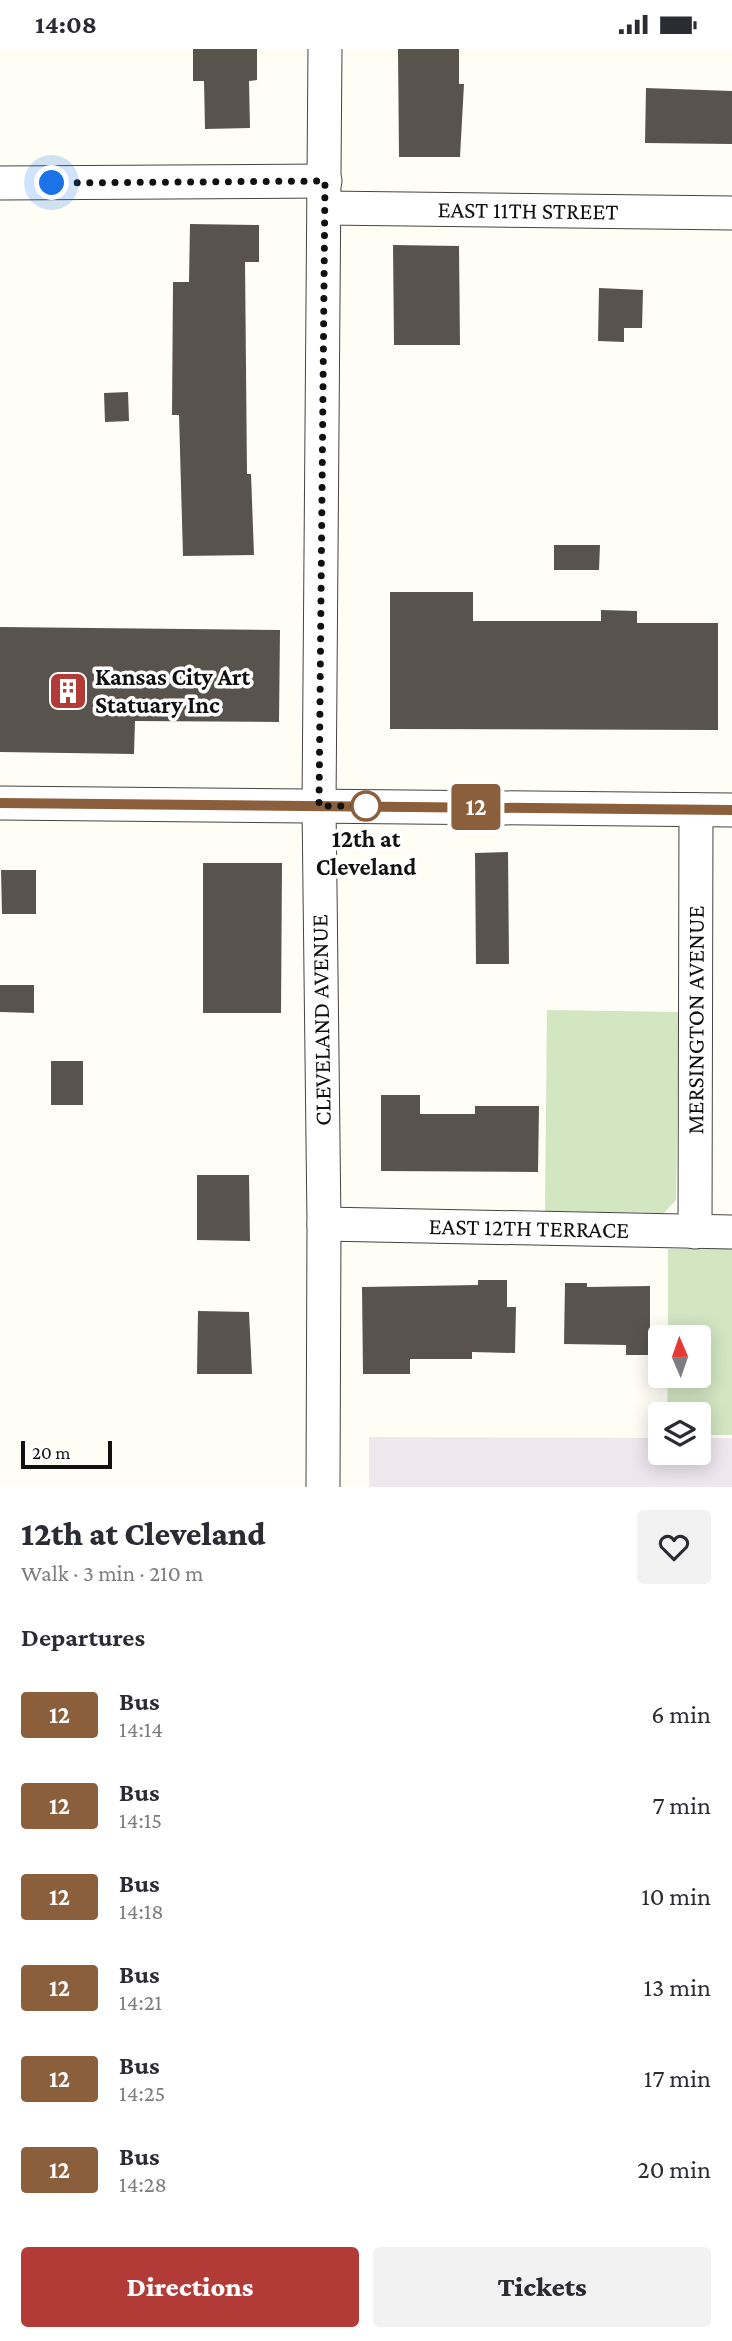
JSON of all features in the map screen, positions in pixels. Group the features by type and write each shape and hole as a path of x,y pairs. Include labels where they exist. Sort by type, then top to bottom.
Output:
{"street":[{"name":"CLEVELAND AVENUE","path":"323,1487 324,1224 319,806 326,49"},
{"name":"EAST 11TH STREET","path":"0,183 325,194 732,213"},
{"path":"0,803 732,810"},
{"name":"MERSINGTON AVENUE","path":"695,1232 696,810"},
{"name":"EAST 12TH TERRACE","path":"324,1224 732,1232"}],"shaded area":[{"path":"369,1437 648,1438 648,1465 711,1465 711,1438 732,1438 732,1487 369,1487"}],"green space":[{"path":"547,1010 679,1012 676,1200 664,1213 545,1211"},
{"path":"668,1249 732,1249 732,1435 711,1435 711,1402 667,1402 668,1388 711,1388 711,1325 668,1325"}],"building":[{"path":"193,49 257,49 257,80 249,81 250,128 205,129 204,81 193,81"},
{"path":"398,49 459,49 459,84 464,84 460,157 399,157"},
{"path":"646,88 732,91 732,144 645,143"},
{"path":"190,224 259,225 259,262 245,262 247,474 251,474 254,555 183,556 179,415 172,415 173,282 189,282"},
{"path":"393,245 459,246 460,345 394,345"},
{"path":"599,288 643,290 642,328 624,328 624,342 598,341"},
{"path":"128,392 129,421 105,422 104,393"},
{"path":"554,545 600,545 599,570 554,570"},
{"path":"390,592 473,592 473,621 601,621 601,610 637,611 637,623 718,623 718,730 390,729"},
{"path":"0,627 280,630 279,722 135,721 134,754 0,752"},
{"path":"508,852 509,964 476,964 475,853"},
{"path":"203,863 282,863 281,1013 203,1013"},
{"path":"1,870 36,870 36,914 2,914"},
{"path":"0,985 34,985 34,1013 0,1012"},
{"path":"51,1061 83,1061 83,1105 51,1105"},
{"path":"381,1095 420,1095 420,1114 475,1114 475,1106 539,1106 538,1172 381,1171"},
{"path":"197,1175 249,1175 250,1241 197,1240"},
{"path":"478,1280 507,1280 507,1307 516,1307 515,1353 472,1352 472,1359 410,1359 410,1374 363,1374 362,1287 478,1285"},
{"path":"565,1283 587,1283 587,1287 650,1286 648,1355 626,1355 626,1345 564,1344"},
{"path":"198,1311 249,1312 252,1374 197,1374"}],"bus line":[{"name":"12","path":"0,803 732,810"}],"place":[{"name":"Kansas City Art Statuary Inc","path":"68,691"},
{"name":"12th at Cleveland","path":"366,806"}],"route":[{"path":"52,183 325,181 319,806 366,806"}]}
